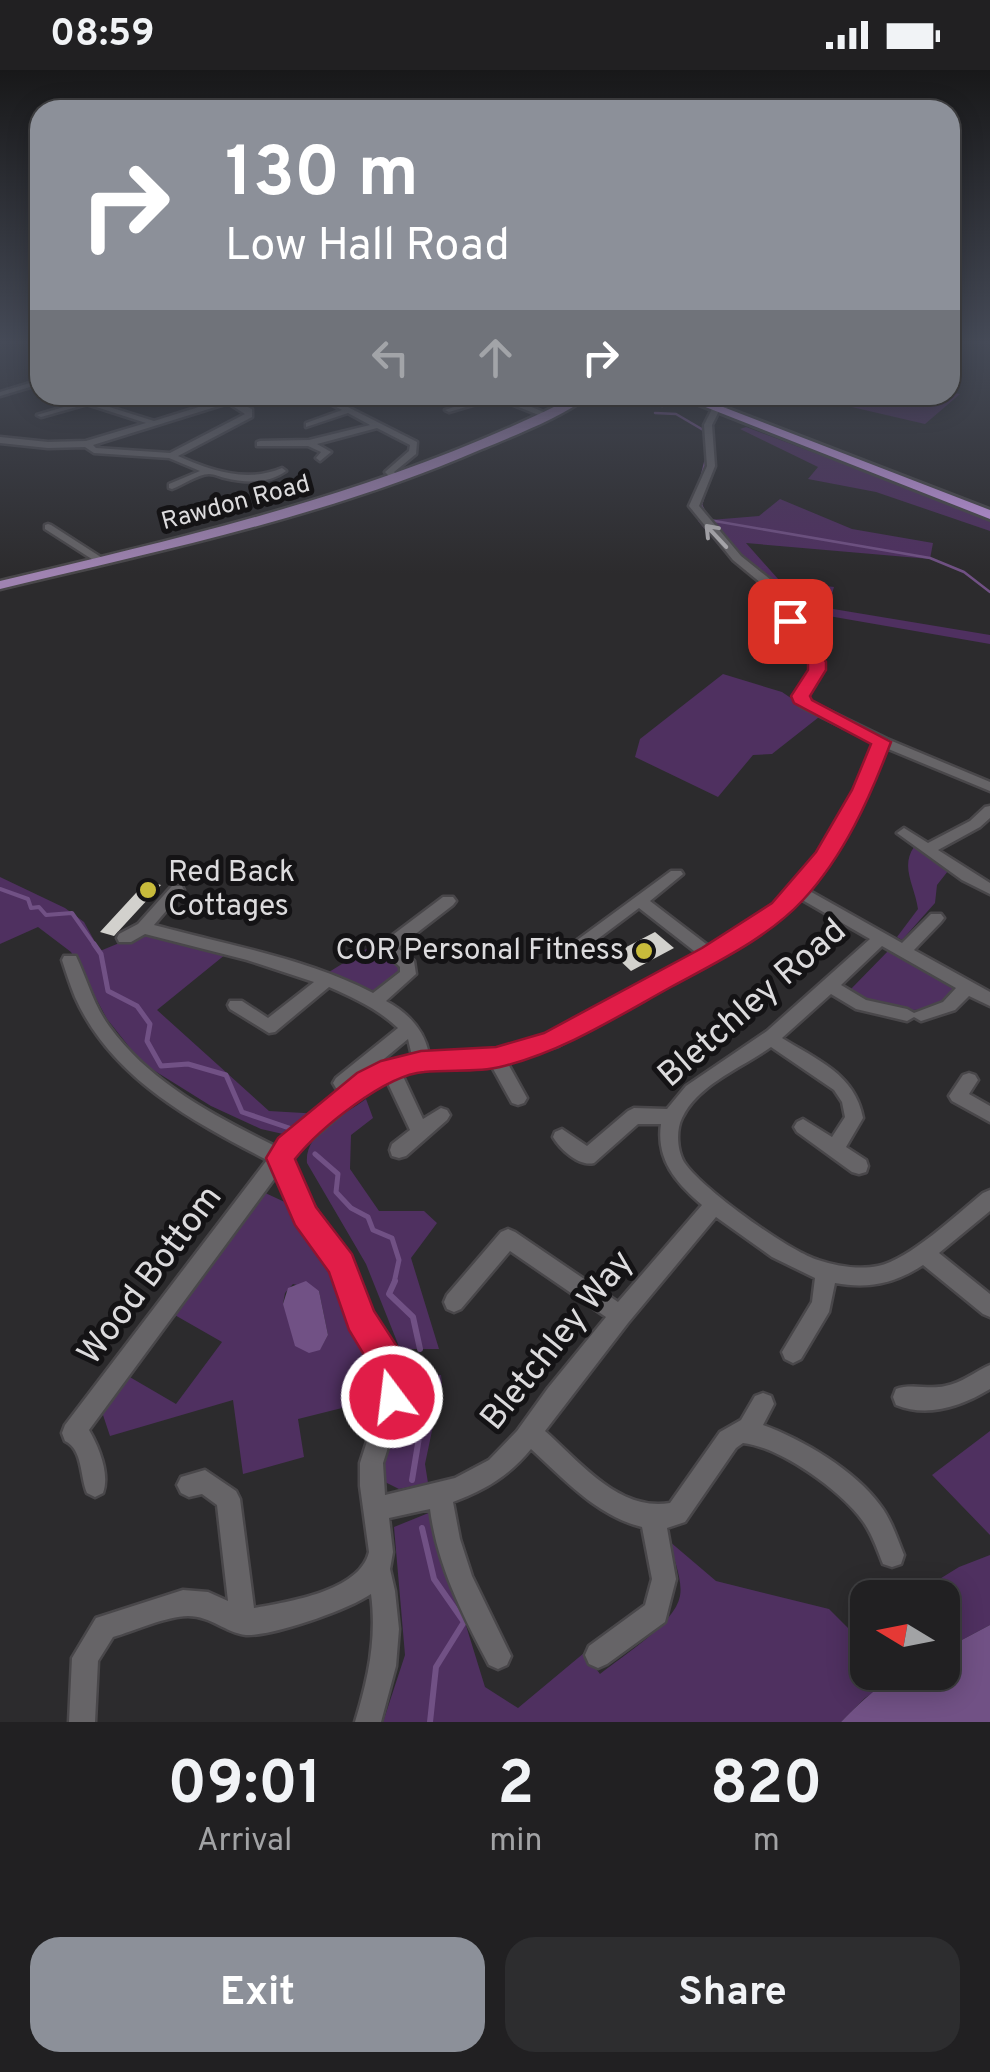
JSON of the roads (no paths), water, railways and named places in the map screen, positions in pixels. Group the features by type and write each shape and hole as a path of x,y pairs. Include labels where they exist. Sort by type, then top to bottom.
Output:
{"highway":[{"path":"751,420 990,515"}],"main road":[{"name":"Rawdon Road","path":"0,585 289,515 397,479 539,420"}],"street":[{"path":"145,420 151,422"},
{"path":"0,440 48,446 87,444 158,420"},
{"path":"171,456 238,420"},
{"path":"309,425 322,420"},
{"path":"365,420 414,446 389,472 397,479"},
{"path":"712,420 708,425 711,466 694,506 736,558 777,590 792,625 817,662 817,670 800,696 814,710 990,786"},
{"path":"275,444 308,443 376,426"},
{"path":"308,443 327,452 320,458"},
{"path":"87,444 94,450 171,456 205,472 271,478 282,472"},
{"path":"172,486 205,472"},
{"path":"48,528 102,560"},
{"path":"420,1132 390,1068 421,1061 496,1058 552,1041 710,954 780,909 825,856 862,790 882,742"},
{"path":"930,848 974,824 988,807"},
{"path":"904,833 967,877 990,888"},
{"path":"573,948 676,874"},
{"path":"125,938 142,928 177,890"},
{"path":"798,891 989,998"},
{"path":"375,1002 408,974 408,965 391,951 392,944 448,901"},
{"path":"641,902 710,954"},
{"path":"904,951 936,918"},
{"path":"142,928 328,980 375,1002 409,1028 420,1047 421,1061"},
{"name":"Bletchley Road","path":"880,938 770,1038 692,1090 672,1117 668,1137 675,1164 716,1203 776,1246 807,1266 826,1271 878,1276 922,1252 990,1199"},
{"path":"70,960 78,993 133,1070 208,1121 280,1158 305,1216 342,1264 361,1319 394,1377 392,1397 372,1448 382,1556 369,1584 352,1593 257,1621 243,1622 208,1605 183,1603 105,1627 89,1646 85,1658 82,1722"},
{"path":"236,1005 269,1027 328,980"},
{"path":"830,986 862,1005 914,1015 949,1006 968,987"},
{"path":"342,1083 409,1028"},
{"path":"770,1038 846,1092 854,1109 852,1126 834,1148"},
{"path":"496,1058 518,1098"},
{"name":"Wood Bottom","path":"95,1485 87,1448 80,1435 74,1433 288,1146 367,1081 390,1068"},
{"path":"969,1080 958,1096 990,1115"},
{"path":"399,1150 441,1114"},
{"path":"562,1137 587,1157 634,1116 672,1117"},
{"path":"804,1127 859,1166"},
{"name":"Bletchley Way","path":"375,1509 440,1495 496,1470 716,1203"},
{"path":"454,1302 508,1238 620,1315"},
{"path":"922,1252 990,1307"},
{"path":"793,1352 822,1305 826,1271"},
{"path":"904,1396 923,1401 950,1398 970,1391 990,1376"},
{"path":"530,1433 623,1512 652,1520 677,1514 728,1440 748,1430 763,1404"},
{"path":"748,1430 765,1435 856,1494 874,1514 892,1555"},
{"path":"190,1485 205,1482 228,1499 243,1622"},
{"path":"440,1495 444,1540 465,1595 498,1656"},
{"path":"598,1655 656,1613 664,1579 652,1520"},
{"path":"368,1722 388,1652 388,1618 378,1571"}],"waterway":[{"path":"686,420 705,431"},
{"path":"701,479 707,455"},
{"path":"708,482 701,505 709,520 930,558 964,572 990,592"},
{"path":"0,889 28,899 31,908 39,907 46,915 72,913 96,947"},
{"path":"94,944 101,954 108,991 137,1006 150,1024 147,1041 161,1066 188,1064 226,1075 242,1112 292,1129"},
{"path":"315,1154 338,1174 336,1192 351,1208 368,1217 373,1230 392,1238 399,1260 394,1283"},
{"path":"395,1281 389,1294 413,1317 420,1349"},
{"path":"412,1480 429,1377"},
{"path":"422,1528 434,1579 464,1622 436,1667 430,1722"}],"place":[{"name":"Red Back Cottages","path":"148,890"},
{"name":"COR Personal Fitness","path":"644,951"}]}
